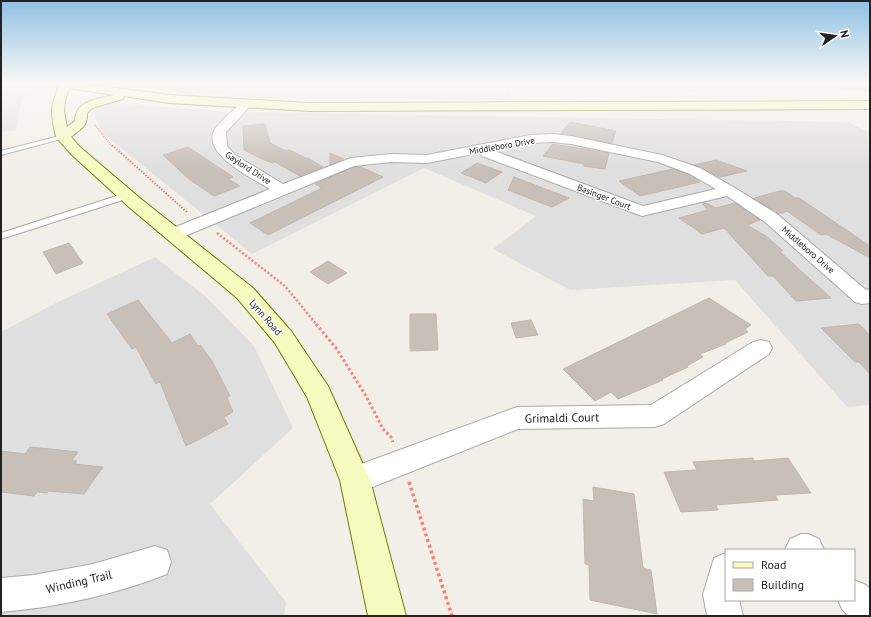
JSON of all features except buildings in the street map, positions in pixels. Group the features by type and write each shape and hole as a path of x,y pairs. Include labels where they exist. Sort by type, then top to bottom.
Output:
{"main road":[{"name":"Lynn Road","path":"57,113 64,137 76,151 126,196 245,293 282,337 319,394 355,480 388,616"},
{"path":"64,137 81,122 81,113"}],"street":[{"name":"Gaylord Drive","path":"238,113 220,131 220,145 230,158 282,190"},
{"name":"Middleboro Drive","path":"174,234 351,162 391,158 427,159 530,139 553,138 571,140 662,159 696,171 771,218 867,299"},
{"name":"Basinger Court","path":"482,149 487,153 642,211 730,191"},
{"name":"Grimaldi Court","path":"355,480 517,418 654,416 761,348"},
{"name":"Winding Trail","path":"1,595 34,592 92,581 155,562"},
{"path":"725,574 720,594 725,616"},
{"path":"855,598 865,609 868,616"}],"lane":[{"path":"1,153 64,137"},
{"path":"1,236 126,196"}],"path":[{"path":"92,119 98,130 117,151 184,211"},
{"path":"218,234 285,286 336,348 366,396 383,429 391,438"},
{"path":"411,486 452,616"}],"shaded area":[{"path":"1,113 19,113 16,130 1,132"},
{"path":"94,113 279,113 848,122 870,133 870,405 847,407 735,280 570,290 493,249 536,216 424,168 252,254 104,134 95,118"},
{"path":"155,257 205,296 254,346 293,428 210,504 286,602 284,616 1,616 1,332 54,304"}]}
